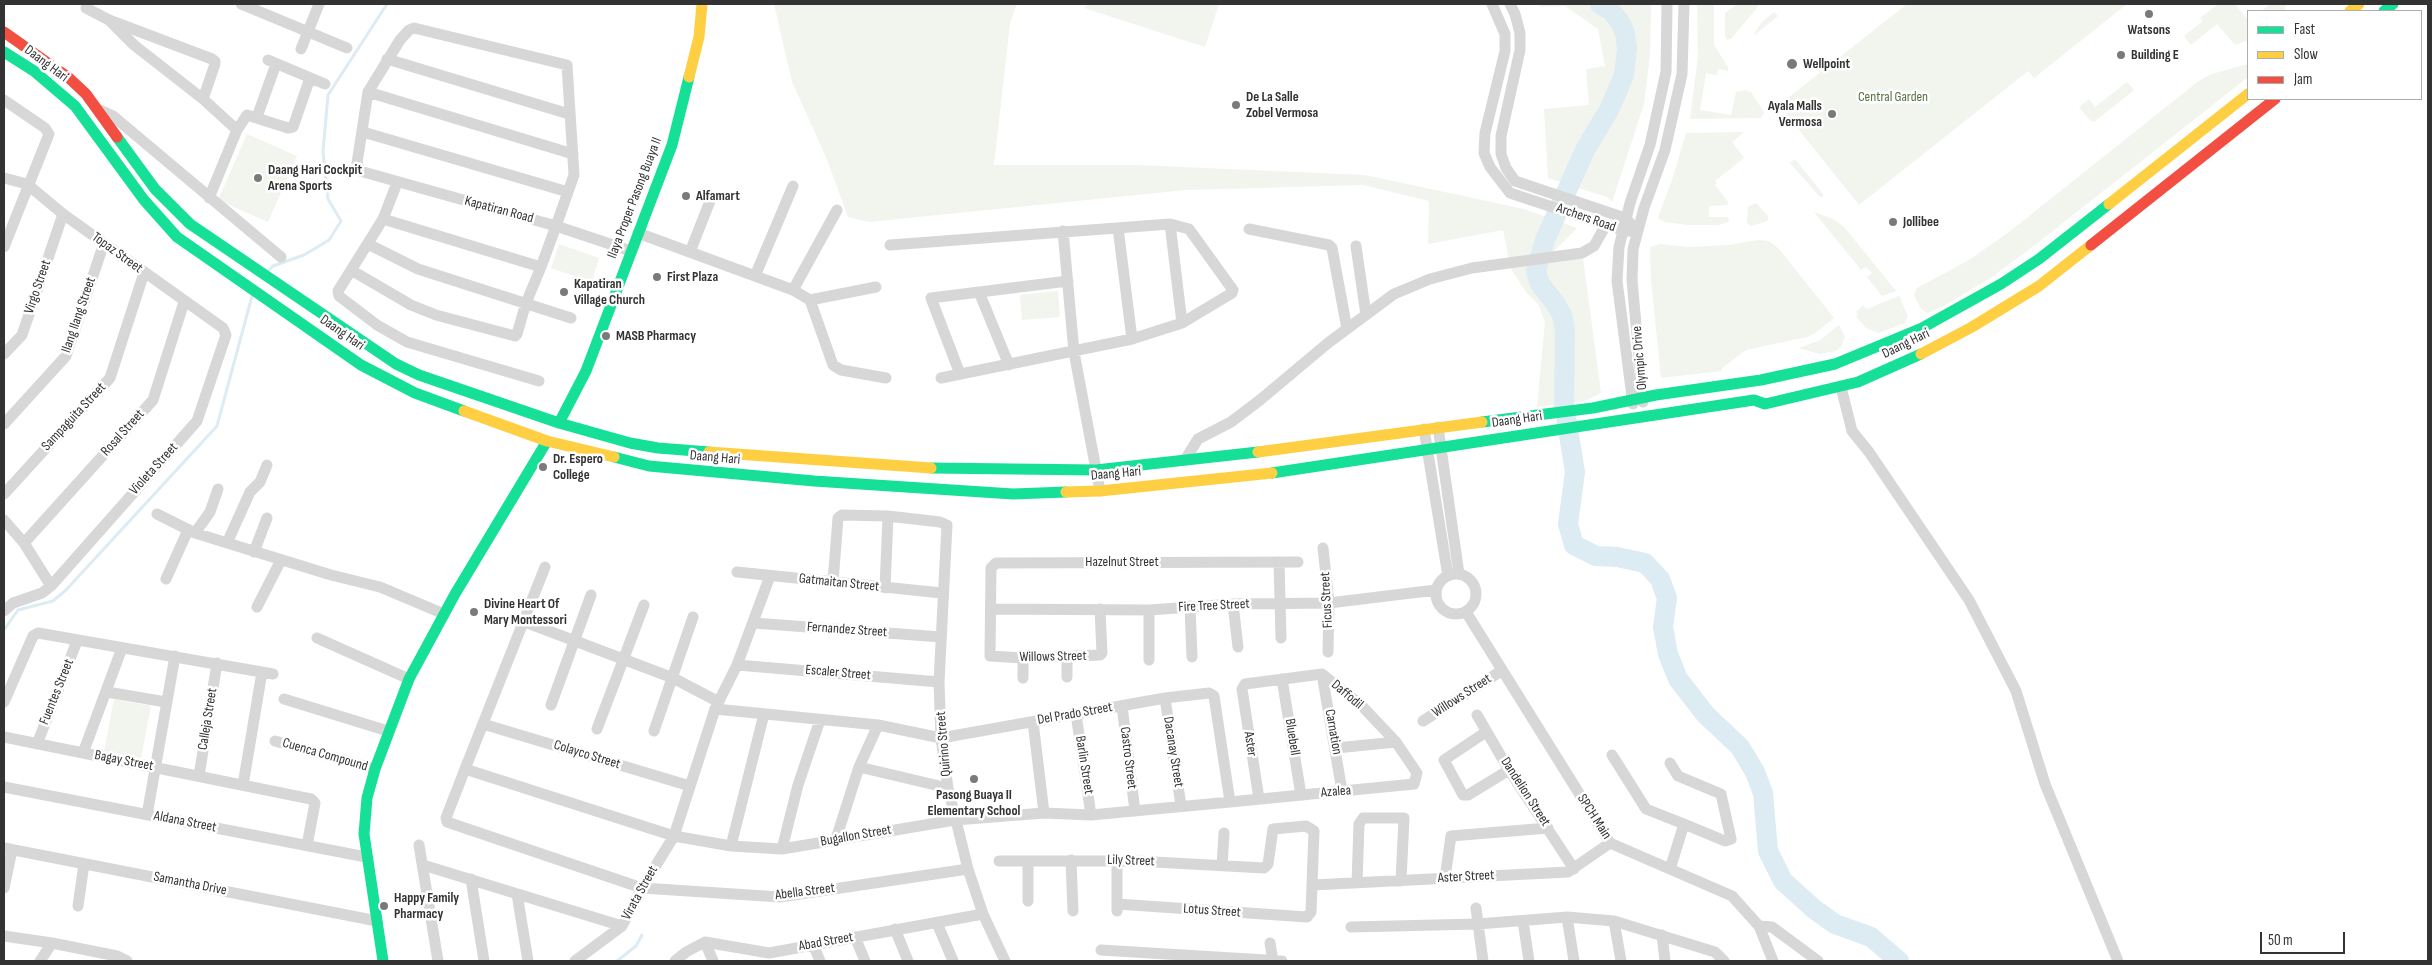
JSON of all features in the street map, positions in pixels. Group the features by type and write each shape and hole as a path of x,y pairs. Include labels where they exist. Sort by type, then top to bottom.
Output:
{"main road":[{"name":"Ilaya Proper Pasong Buaya II","path":"559,423 586,371 672,145 699,38 702,4"},
{"path":"4,50 7,34"},
{"name":"Daang Hari","path":"7,34 69,78 98,109 155,189 174,209 206,236 396,364 419,375 606,438 658,448 953,470 1096,470 1185,460 1424,428 1593,408 1644,398 1739,384 1824,367 1851,359 1922,328 1988,292 2039,259 2247,95"},
{"name":"Daang Hari","path":"4,50 34,71 76,106 162,222 177,237 361,365 395,384 443,404 548,441 624,461 703,472 1013,494 1100,491 1295,470 1441,446 1754,400 1765,404 1841,387 1884,372 1930,350 2025,296 2066,267 2274,100"},
{"path":"383,961 364,834 367,798 375,769 409,680 444,614 548,441"}],"street":[{"path":"241,4 347,48"},
{"path":"301,49 319,4"},
{"name":"Archers Road","path":"1492,4 1505,34 1505,51 1488,117 1484,153 1498,181 1510,193 1622,230 1637,231"},
{"name":"Archers Road","path":"1510,4 1520,33 1520,50 1503,128 1501,154 1506,168 1515,181 1527,183 1626,218 1637,231"},
{"name":"Olympic Drive","path":"1641,416 1631,401 1618,281 1618,247 1650,145 1666,72 1667,4"},
{"name":"Olympic Drive","path":"1641,416 1644,398 1632,280 1633,249 1637,231 1665,150 1682,74 1684,4"},
{"path":"86,8 109,20 145,32 215,61 203,99"},
{"path":"109,20 134,45 203,99 237,130"},
{"path":"351,270 411,306 436,315 512,336 517,334 526,303 541,267 556,226 568,192 574,175 569,114 569,70 565,64 419,28 409,30 386,59 368,92 363,132 568,192"},
{"path":"134,45 145,32"},
{"path":"386,59 569,114"},
{"path":"257,117 272,62 325,84"},
{"path":"209,198 237,130 247,115 288,128 294,127 310,78"},
{"path":"368,92 573,154"},
{"path":"4,100 45,128 48,134 27,184 4,248"},
{"path":"98,109 113,116 281,257"},
{"name":"Kapatiran Road","path":"363,132 357,163 360,171 365,174 556,226 631,251"},
{"name":"Topaz Street","path":"4,178 27,184 63,214 223,328 226,335"},
{"path":"397,183 383,219 338,291 339,296 390,333 407,342 539,381"},
{"path":"755,276 793,186"},
{"path":"690,252 712,196"},
{"path":"793,290 837,210"},
{"name":"Virgo Street","path":"4,354 22,334 63,214"},
{"path":"383,219 541,267"},
{"path":"1185,460 1198,439 1231,422 1347,329 1394,294 1430,279 1472,268 1582,252 1591,248 1602,223"},
{"path":"1170,224 1182,324"},
{"path":"890,245 1170,224 1189,229 1233,290 1232,293 1182,324 1132,339 1074,352 941,378"},
{"path":"1118,228 1132,339"},
{"path":"1249,229 1329,244 1332,248 1347,329"},
{"path":"1063,231 1074,352 1100,491"},
{"path":"638,233 793,290 810,300 833,365 841,370 886,378"},
{"name":"Ilang Ilang Street","path":"4,424 66,356 104,243"},
{"path":"368,244 418,269 571,318"},
{"path":"1356,246 1366,315"},
{"name":"Sampaguita Street","path":"4,494 110,378 144,272"},
{"path":"960,374 931,298 1068,281"},
{"path":"810,300 876,288"},
{"path":"979,292 1009,365"},
{"name":"Rosal Street","path":"24,543 153,400 184,302"},
{"name":"Violeta Street","path":"51,586 197,420 226,335"},
{"path":"1841,387 1852,430 1869,452 1969,600 2016,691 2045,784 2118,961"},
{"path":"1438,427 1460,574"},
{"path":"1424,428 1448,576"},
{"path":"227,543 250,492 260,482 267,466"},
{"path":"166,579 192,532 210,512 218,489"},
{"path":"157,514 192,532 281,560 380,587 444,614"},
{"path":"833,582 839,516 844,514 888,516 885,588"},
{"name":"Quirino Street","path":"888,516 940,522 946,525 947,528 942,593 939,682 941,738 948,788 968,869 983,914 1005,961"},
{"path":"254,552 268,518"},
{"path":"4,520 24,543 51,586 42,593 14,603 4,611"},
{"name":"Ficus Street","path":"1323,548 1328,602 1328,652"},
{"path":"257,607 281,560"},
{"path":"1279,562 1281,638"},
{"name":"Hazelnut Street","path":"990,655 991,568 996,563 1298,562"},
{"path":"465,769 525,622 545,567"},
{"name":"Gatmaitan Street","path":"737,572 942,593"},
{"path":"1460,574 1474,583 1476,599 1466,612 1453,614 1442,608 1436,596 1436,590 1442,579 1460,574"},
{"name":"Virata Street","path":"575,961 622,926 642,888 674,836 717,706 737,665 770,576"},
{"name":"Fire Tree Street","path":"991,609 1149,610 1232,604 1328,602 1436,590"},
{"path":"550,705 591,596"},
{"path":"1232,604 1238,647"},
{"path":"597,729 644,605"},
{"path":"1190,606 1192,657"},
{"name":"Willows Street","path":"990,655 1024,658 1067,658 1101,654 1100,609"},
{"path":"1149,610 1149,660"},
{"name":"SPCH Main","path":"1466,612 1501,671 1610,843 1732,896 1759,926 1773,961"},
{"path":"654,731 693,617"},
{"path":"525,622 673,678 717,706 764,714 878,725 941,738"},
{"name":"Fernandez Street","path":"754,623 941,636"},
{"path":"4,702 35,634 268,673 243,785"},
{"path":"317,638 409,680"},
{"name":"Fuentes Street","path":"37,744 78,641"},
{"path":"83,753 122,648"},
{"path":"147,815 175,656"},
{"path":"1023,678 1024,658"},
{"path":"1067,658 1067,677"},
{"name":"Calleja Street","path":"199,776 217,663"},
{"name":"Escaler Street","path":"737,665 939,682"},
{"name":"Willows Street","path":"1424,721 1501,671"},
{"name":"Daffodil","path":"1242,689 1245,684 1322,674 1361,705 1396,742 1417,773 1414,784"},
{"name":"Carnation","path":"1322,674 1342,791"},
{"name":"Bluebell","path":"1282,679 1301,795"},
{"name":"Aster","path":"1242,689 1259,799"},
{"path":"107,692 166,702"},
{"name":"Del Prado Street","path":"941,738 1165,698 1209,693 1214,696 1230,802"},
{"name":"Dacanay Street","path":"1165,698 1181,806"},
{"path":"284,699 388,731"},
{"name":"Castro Street","path":"1122,706 1135,811"},
{"path":"732,846 764,714"},
{"name":"Barlin Street","path":"1076,714 1091,815"},
{"name":"Dandelion Street","path":"1477,715 1509,770 1574,868"},
{"path":"782,849 798,785 820,720"},
{"path":"1033,722 1044,813"},
{"name":"Colayco Street","path":"483,724 690,786"},
{"path":"836,839 859,767 878,725"},
{"path":"1486,732 1444,760 1463,795 1468,795 1509,770"},
{"name":"Bagay Street","path":"4,737 313,800 315,803 307,845"},
{"name":"Cuenca Compound","path":"275,741 375,769"},
{"path":"1336,748 1396,742"},
{"path":"1612,755 1646,809 1725,841 1731,839 1721,794 1678,776 1670,763"},
{"path":"859,767 948,788"},
{"name":"Bugallon Street","path":"465,769 674,836 732,846 782,849 955,820 1044,813 1091,815 1259,799"},
{"name":"Abella Street","path":"465,769 446,818 447,822 642,888 780,897 968,869"},
{"name":"Azalea","path":"1259,799 1414,784"},
{"name":"Aldana Street","path":"4,787 366,857"},
{"path":"1358,883 1359,824 1363,818 1404,818 1401,881"},
{"path":"1670,869 1684,824"},
{"name":"Lily Street","path":"999,861 1117,861 1264,868 1268,864 1273,829 1310,826 1314,831 1313,884"},
{"path":"1445,878 1450,838 1453,835 1548,828"},
{"path":"1222,866 1224,834"},
{"name":"Aster Street","path":"1313,884 1568,872 1610,843"},
{"path":"419,845 438,961"},
{"path":"4,888 8,849"},
{"name":"Samantha Drive","path":"8,849 377,921"},
{"path":"1071,860 1072,911"},
{"path":"1028,861 1028,901"},
{"name":"Lotus Street","path":"1117,861 1117,908 1307,917 1310,912 1313,884"},
{"path":"78,906 84,864"},
{"path":"423,865 622,926"},
{"path":"471,879 484,961"},
{"path":"517,894 528,961"},
{"path":"1476,908 1483,961"},
{"name":"Abad Street","path":"705,942 771,957 813,944 983,914"},
{"path":"1351,927 1478,924 1567,917 1614,921 1715,952 1724,961"},
{"path":"1567,917 1574,961"},
{"path":"1523,921 1529,961"},
{"path":"1614,921 1620,961"},
{"path":"938,923 953,961"},
{"path":"1759,926 1772,927 1818,961"},
{"path":"895,929 908,961"},
{"path":"1662,935 1665,961"},
{"path":"4,936 117,956 127,961"},
{"path":"855,937 865,961"},
{"path":"675,961 686,952 705,942 713,961"},
{"path":"40,961 52,943"},
{"path":"1270,943 1273,961"},
{"path":"813,944 820,961"},
{"path":"1101,950 1132,956 1282,961"}],"green space":[{"path":"774,4 1017,4 1010,23 994,165 1137,165 1365,175 1524,209 1577,228 1553,252 1583,258 1601,393 1585,401 1537,407 1545,322 1538,304 1526,292 1511,269 1503,230 1428,244 1429,201 1363,185 1186,190 869,222 848,217 826,157 792,82"},
{"path":"1088,4 1219,4 1205,47 1084,8"},
{"path":"1539,4 1651,4 1650,55 1644,104 1612,202 1607,197 1548,178 1544,109 1589,105 1586,69 1605,66 1598,29 1565,6 1540,7"},
{"path":"1697,4 1714,4 1714,45 1728,67 1728,71 1718,69 1717,75 1706,73 1700,110 1731,115 1736,92 1745,90 1751,92 1762,109 1764,113 1761,118 1690,119 1698,56"},
{"path":"1737,4 1760,4 1731,39 1727,40 1725,37 1725,13"},
{"name":"Central Garden","path":"1907,4 2127,4 2034,78 2028,71 1859,205 1779,105"},
{"path":"2218,4 2235,4 2247,19 2247,40 2235,45 2217,24 2191,45 2184,36 2203,21 2200,18"},
{"path":"2270,4 2287,4 2284,10 2262,10"},
{"path":"1774,12 1778,16 1753,36 1761,23"},
{"path":"2247,64 2247,78 2035,245 1989,279 1942,307 1927,313 1921,309 1914,295 1917,288 1969,260 2009,232 2200,80 2212,74"},
{"path":"2127,82 2134,90 2094,122 2079,107 2089,99 2095,107"},
{"path":"1744,132 1732,142 1744,158 1715,181 1717,183 1715,185 1728,202 1728,205 1709,206 1709,217 1728,217 1729,222 1719,225 1688,225 1665,222 1659,219 1658,217 1672,180 1686,133"},
{"name":"Daang Hari Cockpit Arena Sports","path":"247,134 297,156 268,222 218,200"},
{"path":"1795,159 1823,194 1823,197 1820,197 1790,163"},
{"path":"1756,203 1768,216 1768,220 1750,226 1747,222 1748,207"},
{"path":"1814,212 1833,219 1844,227 1896,291 1882,296 1867,277 1872,273 1866,267 1861,270"},
{"path":"1758,240 1769,241 1779,249 1834,318 1807,337 1746,350 1722,368 1722,371 1661,378 1651,280 1650,247 1660,244 1688,247 1728,245"},
{"path":"559,244 599,258 592,282 551,268"},
{"path":"1058,291 1060,317 1022,320 1020,295"},
{"path":"1899,296 1908,316 1905,323 1879,333 1866,328 1856,316 1858,314 1856,312 1863,305 1867,309"},
{"path":"1839,325 1845,337 1837,351 1819,354 1799,348 1820,340"},
{"path":"114,699 151,706 141,758 104,751"}],"waterway":[{"path":"269,270 273,266 304,255 329,240 341,221 328,199 323,152 328,95 387,4"},
{"path":"1600,4 1611,11 1620,22 1625,33 1627,48 1624,75 1609,110 1585,150 1545,240 1536,271 1540,284 1562,315 1565,329 1564,405 1575,472 1568,524 1574,545 1596,556 1617,557 1645,563 1660,579 1667,598 1663,627 1668,654 1678,679 1706,715 1740,747 1755,772 1763,793 1768,851 1783,881 1814,909 1835,924 1871,937 1899,961"},
{"path":"4,630 18,610 53,601 66,590 217,426 252,296"},
{"path":"617,961 636,946 642,935"}],"traffic: fast":[{"path":"2385,10 2393,4"},
{"path":"4,52 34,71 75,106 144,200 177,237 361,365 415,393 464,411"},
{"path":"559,423 586,371 672,145 689,77"},
{"path":"117,137 155,189 190,224 396,364 419,375 559,423 630,443 658,448 709,452"},
{"path":"1482,422 1593,408 1656,395 1761,380 1835,364 1922,328 2001,284 2039,259 2109,204"},
{"path":"1272,473 1754,400 1765,404 1858,382 1921,354"},
{"path":"383,961 364,834 367,798 375,769 409,679 455,594 547,441"},
{"path":"931,468 1096,470 1258,452"},
{"path":"614,457 649,466 814,481 1013,494 1066,492"}],"traffic: slow":[{"path":"689,77 699,37 702,4"},
{"path":"2351,10 2359,4"},
{"path":"2109,204 2247,95"},
{"path":"1921,354 1972,327 2039,286 2091,245"},
{"path":"464,411 547,441 614,457"},
{"path":"1258,452 1482,422"},
{"path":"709,452 931,468"},
{"path":"1066,492 1100,491 1272,473"}],"traffic: jam":[{"path":"4,32 69,78 86,94 117,137"},
{"path":"2091,245 2274,100"}],"place":[{"name":"Watsons","path":"2149,14"},
{"name":"Building E","path":"2121,55"},
{"name":"Wellpoint","path":"1792,64"},
{"name":"De La Salle Zobel Vermosa","path":"1236,105"},
{"name":"Ayala Malls Vermosa","path":"1832,114"},
{"name":"Daang Hari Cockpit Arena Sports","path":"258,178"},
{"name":"Alfamart","path":"686,196"},
{"name":"Jollibee","path":"1893,222"},
{"name":"First Plaza","path":"657,277"},
{"name":"Kapatiran Village Church","path":"564,292"},
{"name":"MASB Pharmacy","path":"606,336"},
{"name":"Dr. Espero College","path":"543,467"},
{"name":"Divine Heart Of Mary Montessori","path":"474,612"},
{"name":"Pasong Buaya II Elementary School","path":"974,779"},
{"name":"Happy Family Pharmacy","path":"384,906"}]}
